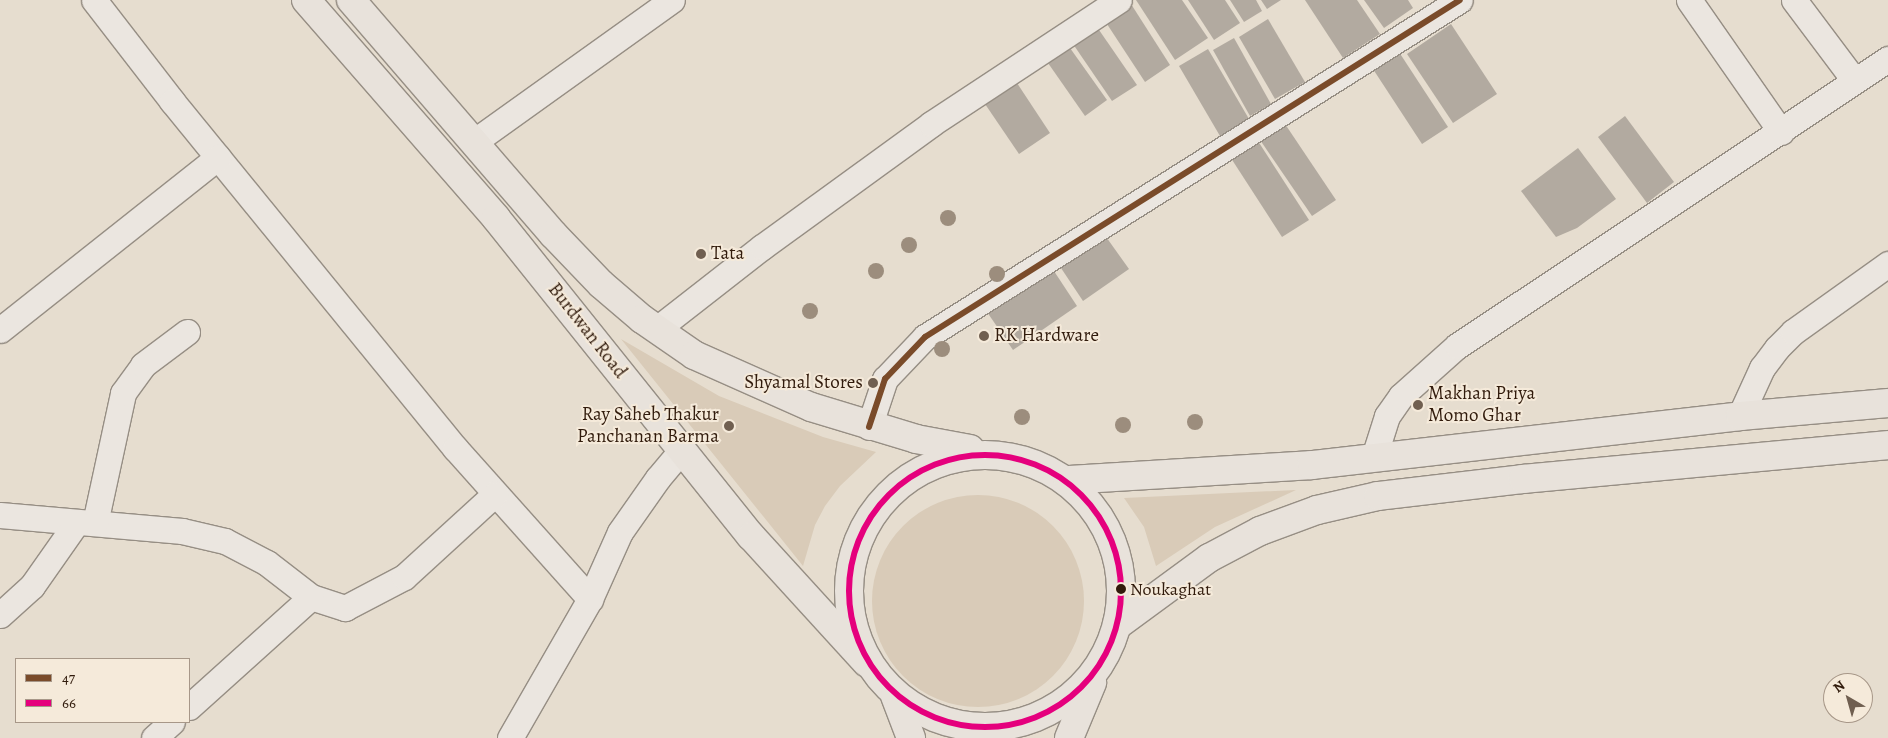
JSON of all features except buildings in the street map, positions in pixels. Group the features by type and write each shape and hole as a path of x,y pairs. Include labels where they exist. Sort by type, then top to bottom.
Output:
{"main road":[{"name":"Burdwan Road","path":"306,0 516,243 751,536 895,696"},
{"name":"Burdwan Road","path":"351,0 475,141 542,222 601,284 657,329 694,355 748,381 869,427 1030,461 1067,480"},
{"path":"516,243 542,222"},
{"path":"1067,480 1312,465 1740,416 1888,403"},
{"path":"1119,624 1209,558 1260,531 1317,510 1378,496 1523,479 1888,445"},
{"path":"866,662 849,617 849,567 866,521 898,484 941,460 989,453"},
{"path":"1067,480 1103,520 1121,570 1119,624 1098,668 1069,738"},
{"path":"895,696 935,720 980,729 1025,722 1066,702 1098,668"},
{"path":"895,696 911,738"}],"street":[{"path":"94,0 218,157 495,494 590,600"},
{"path":"475,141 672,0"},
{"path":"657,329 762,247 931,124 1119,0"},
{"path":"869,427 885,379 926,338 1460,0"},
{"path":"1689,0 1781,132"},
{"path":"1794,0 1854,80"},
{"path":"1374,457 1387,416 1401,396 1458,346 1781,132 1888,58"},
{"path":"0,330 218,157"},
{"path":"1740,416 1762,368 1777,348 1793,332 1888,264"},
{"path":"0,615 32,586 86,523 123,393 142,365 187,332"},
{"path":"510,738 590,600 620,532 681,451"},
{"path":"0,515 182,531 226,541 268,563 311,597 345,608 387,588 404,577 495,494"},
{"path":"190,706 311,597"},
{"path":"154,738 171,723"}],"shaded area":[{"path":"621,339 719,396 823,437 876,452 840,486 825,506 815,525 803,566"},
{"path":"1296,490 1215,527 1156,566 1144,527 1124,498"},
{"path":"968,495 988,495 1009,499 1028,507 1053,526 1066,542 1076,560 1082,580 1084,601 1082,622 1076,642 1066,660 1053,676 1028,695 1009,703 988,707 968,707 947,703 928,695 911,683 896,668 884,651 876,632 872,611 872,591 876,570 884,551 896,534 911,519 928,507 947,499"}],"transit line":[{"name":"47","path":"869,427 885,379 925,337 1460,0"},
{"name":"66","path":"972,455 998,455 1025,460 1037,465 1072,485 1082,494 1098,515 1116,551 1121,578 1121,591 1121,604 1116,631 1098,667 1082,688 1061,704 1025,722 998,727 972,727 945,722 921,711 898,697 879,678 865,655 854,631 849,604 849,578 854,551 865,527 879,504 898,485 921,471 945,460 972,455"}],"place":[{"name":"Tata","path":"701,254"},
{"name":"RK Hardware","path":"984,336"},
{"name":"Shyamal Stores","path":"873,383"},
{"name":"Makhan Priya Momo Ghar","path":"1418,405"},
{"name":"Ray Saheb Thakur Panchanan Barma","path":"729,426"},
{"name":"Noukaghat","path":"1121,589"}]}
